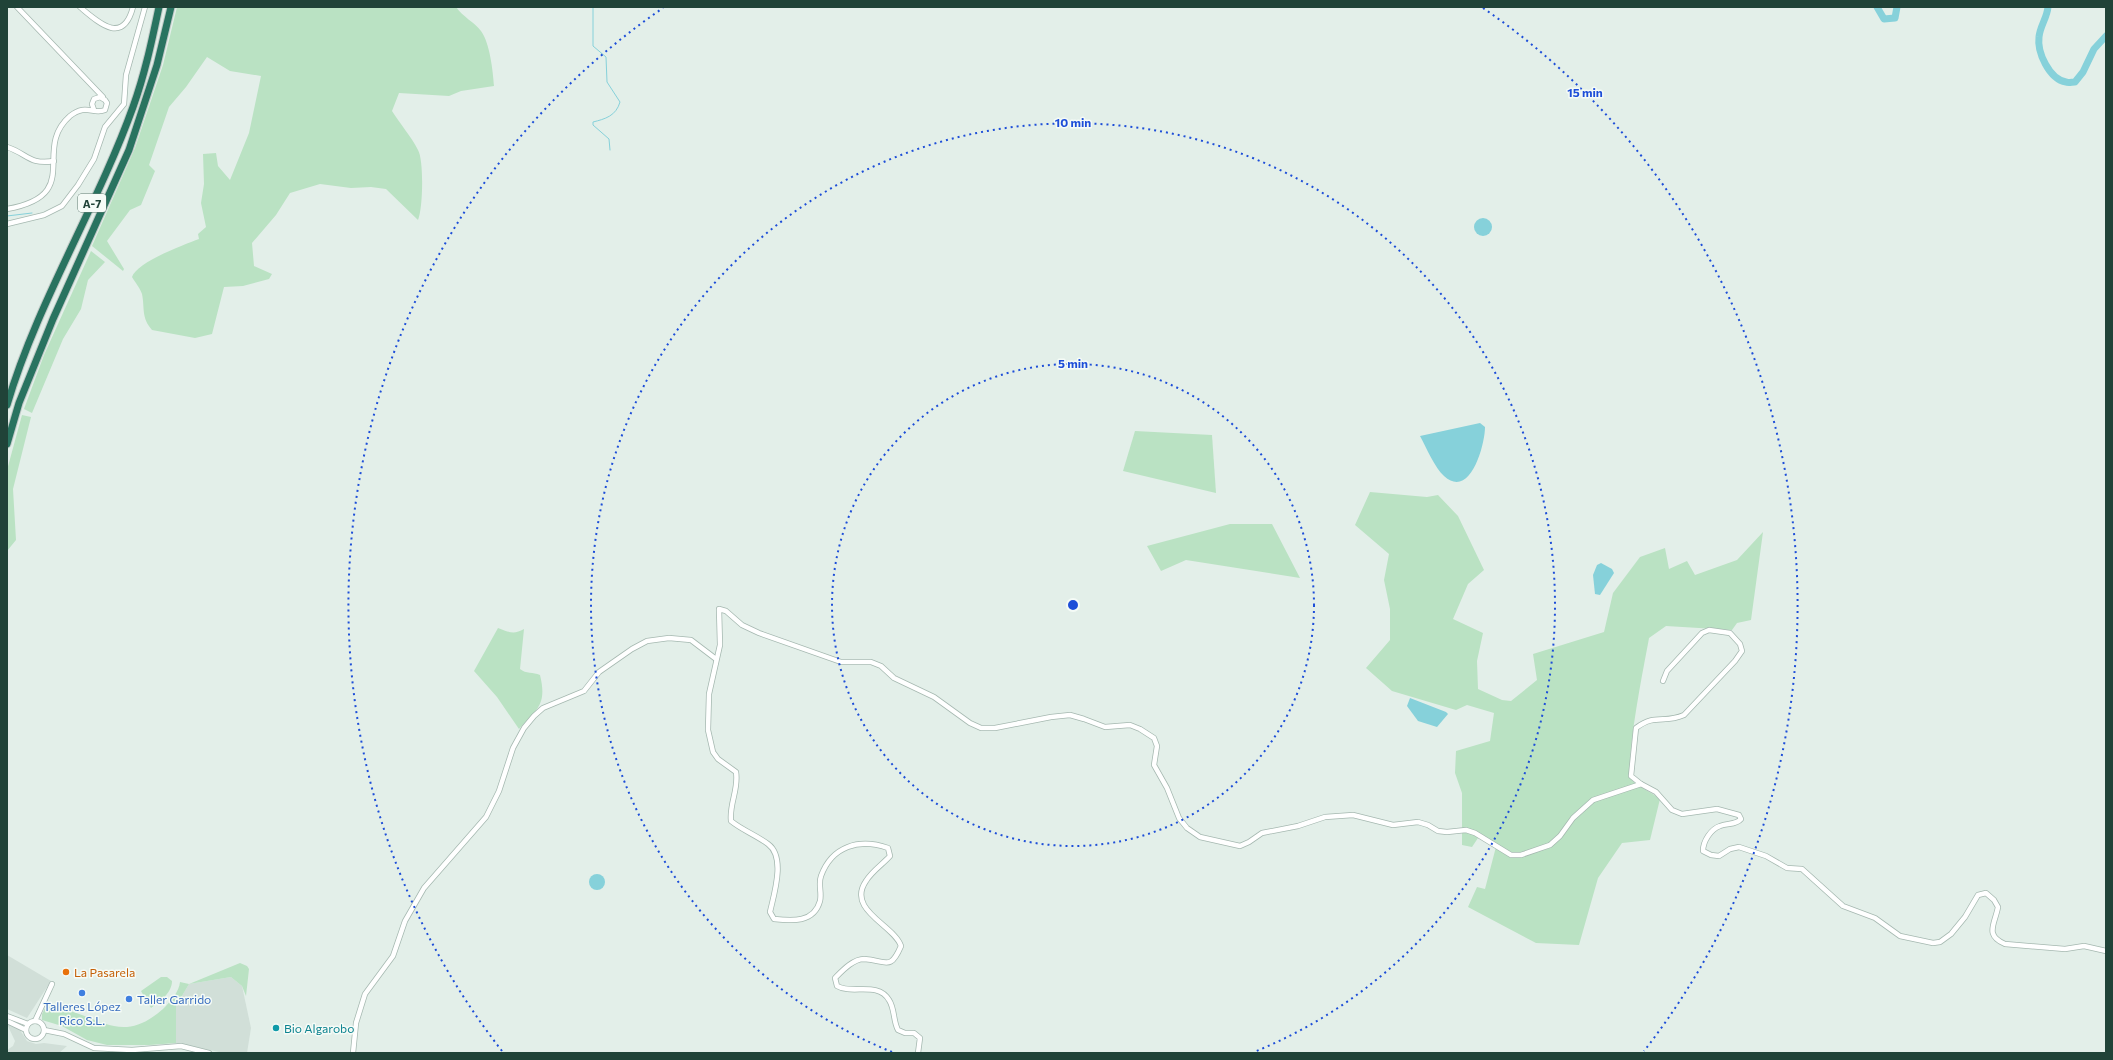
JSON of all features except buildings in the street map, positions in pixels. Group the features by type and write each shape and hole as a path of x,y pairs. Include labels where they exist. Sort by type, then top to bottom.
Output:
{"highway":[{"name":"A-7","path":"7,405 24,357 117,149 134,106 147,61 159,7"},
{"name":"A-7","path":"7,444 20,403 53,319 131,144 157,64 171,7"}],"street":[{"path":"7,209 37,200 47,191 53,180 55,140 60,126 71,115 87,109 99,112 105,110 107,103 18,7"},
{"path":"80,7 105,27 115,28 124,24 131,16 133,7"},
{"path":"7,224 38,217 62,206 78,185 94,159 105,127 124,104 126,75 145,7"},
{"path":"94,110 93,101 96,90"},
{"path":"87,109 93,101 100,97 105,100"},
{"path":"7,147 19,151 32,162 54,161"},
{"path":"918,1053 920,1038 914,1033 905,1033 898,1030 889,999 880,992 868,989 843,990 837,986 835,978 842,971 863,959 888,963 895,960 901,946 899,938 866,909 862,895 866,881 890,856 888,848 878,845 855,844 834,854 821,877 820,900 814,913 804,919 790,921 774,919 770,912 778,875 776,854 769,844 731,821 730,811 738,782 736,772 718,759 713,752 708,730 709,694 720,645 719,609 726,611 742,625 759,633 841,662 871,662 881,666 894,678 934,697 970,723 981,728 995,728 1051,717 1070,716 1084,719 1105,728 1124,725 1135,727 1154,738 1156,746 1154,765 1167,788 1179,818 1187,828 1200,837 1240,846 1262,834 1298,826 1325,817 1353,815 1393,824 1418,822 1428,825 1438,831 1447,832 1466,830 1476,833 1511,855 1521,855 1550,845 1560,836 1573,818 1593,800 1641,784"},
{"path":"1663,682 1667,671 1702,633 1709,630 1730,633 1740,644 1742,651 1735,661 1684,715 1675,719 1656,718 1645,722 1636,728 1631,776 1641,784 1656,792 1672,810 1682,814 1717,809 1739,815 1741,818 1739,822 1720,826 1711,833 1703,844 1703,851 1711,855 1719,856 1730,849 1739,847 1766,856 1786,868 1802,869 1843,906 1875,918 1900,936 1932,943 1940,942 1951,934 1965,917 1978,895 1986,893 1994,900 1998,907 1992,926 1992,933 1996,940 2005,944 2065,949 2084,946 2106,951"},
{"path":"353,1053 356,1023 365,994 393,956 405,921 424,888 486,817 499,791 513,748 524,728 534,716 543,708 584,692 599,672 632,649 647,641 668,638 691,640 716,659"},
{"path":"7,1016 28,1024 35,1021 52,984"},
{"path":"7,1021 26,1030"},
{"path":"28,1024 26,1030 28,1036 35,1040 42,1036 44,1030 41,1024 35,1021"},
{"path":"44,1030 64,1034 94,1048 132,1050 181,1046 209,1053"}],"shaded area":[{"path":"7,955 51,981 27,1018 7,1009"},
{"path":"231,977 242,986 251,1028 247,1053 224,1053 176,1043 176,1006 189,984"},
{"path":"7,1024 20,1030 27,1041 36,1044 44,1043 67,1046 59,1053 7,1053 7,1050 13,1046 15,1041"}],"green space":[{"path":"177,7 456,7 481,31 484,36 487,43 493,73 494,86 461,91 449,96 399,93 392,111 409,135 420,155 422,196 418,220 386,189 371,187 351,188 320,184 290,193 276,215 252,243 254,266 272,274 269,279 243,286 224,287 212,334 195,338 152,330 146,321 142,294 132,277 136,271 151,260 199,239 198,234 206,227 201,203 204,184 203,154 216,153 218,166 230,180 249,133 261,76 230,71 207,57 186,87 169,107 149,165 155,171 141,205 130,210 107,241 124,269 123,271 92,246 135,148 163,65"},
{"path":"91,251 105,262 88,280 81,309 63,339 32,413 24,409 44,355"},
{"path":"22,415 31,417 13,489 16,540 7,551 7,470"},
{"path":"1135,431 1212,435 1216,493 1123,471"},
{"path":"1370,492 1427,497 1438,495 1458,516 1484,570 1468,584 1453,619 1483,633 1477,661 1478,689 1502,700 1511,701 1537,680 1533,654 1604,632 1613,593 1640,557 1665,548 1669,569 1687,561 1695,575 1737,560 1763,532 1751,620 1737,623 1732,630 1666,626 1649,638 1633,734 1630,770 1632,780 1634,782 1660,799 1650,840 1622,843 1598,878 1579,945 1536,943 1468,907 1477,887 1485,889 1497,843 1478,838 1472,847 1462,845 1462,793 1455,773 1456,751 1490,741 1494,713 1467,705 1456,710 1392,691 1366,668 1390,640 1390,609 1384,580 1389,554 1355,525"},
{"path":"1230,524 1272,524 1300,578 1186,560 1161,571 1147,546"},
{"path":"498,628 508,632 520,631 524,629 520,669 525,672 540,675 542,685 541,700 536,711 519,729 497,697 474,671"},
{"path":"240,963 247,966 249,969 246,996 242,986 231,977 189,984"},
{"path":"161,977 167,977 172,981 170,989 158,1003 151,1008 141,991"},
{"path":"180,982 189,984 176,1006 176,1043 149,1045 107,1045 87,1040 62,1026 42,1020 42,1014 45,1008 51,1006 77,1013 113,1026 124,1027 136,1025 149,1019 163,1009 172,1000"}],"water":[{"path":"1483,218 1489,221 1492,227 1489,233 1483,236 1477,233 1474,227 1477,221"},
{"path":"1480,423 1485,427 1479,457 1468,476 1461,481 1453,482 1444,476 1437,468 1420,436"},
{"path":"1601,563 1612,569 1614,573 1600,595 1595,594 1593,575 1597,565"},
{"path":"1410,698 1448,714 1437,727 1418,721 1407,706"},
{"path":"597,874 603,876 605,882 603,888 597,890 591,888 589,882 591,876"}],"waterway":[{"path":"593,7 593,46 606,57 607,82 620,102 613,114 593,122 593,125 609,139 610,150"},
{"path":"1877,7 1884,19 1895,18 1897,7"},
{"path":"2048,7 2039,37 2040,50 2045,64 2054,76 2060,80 2075,82 2083,72 2094,49 2106,36"},
{"path":"7,216 32,213"}],"place":[{"name":"La Pasarela","path":"66,972"},
{"name":"Talleres López Rico S.L.","path":"82,993"},
{"name":"Taller Garrido","path":"129,999"},
{"name":"Bio Algarobo","path":"276,1028"}]}
